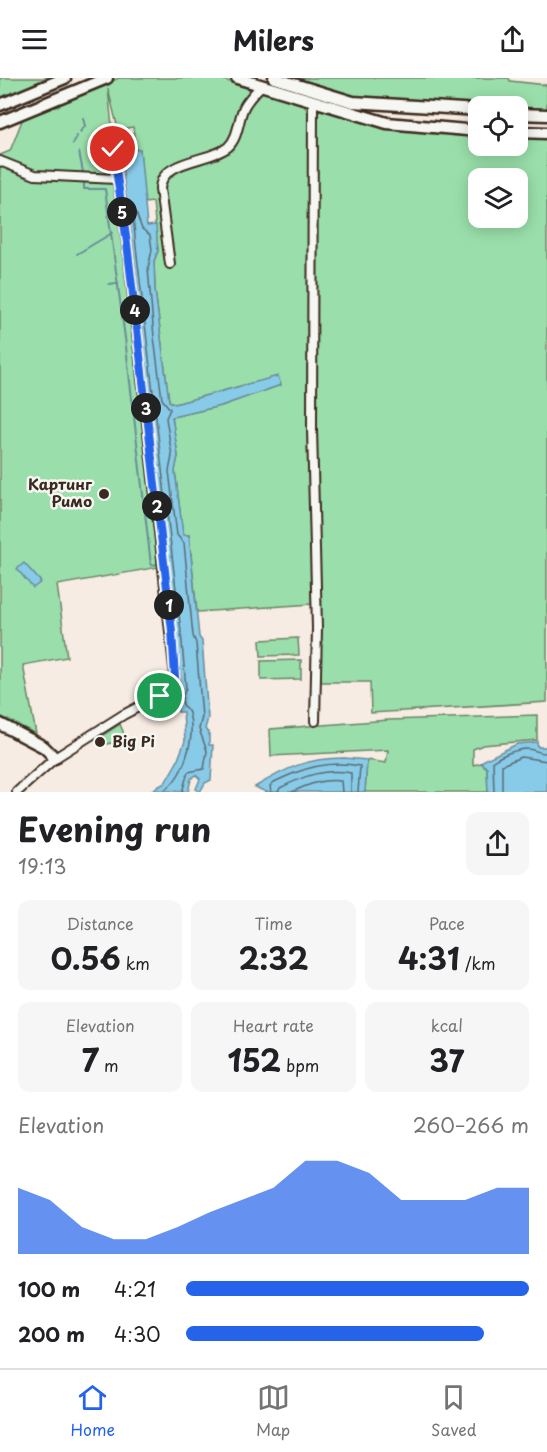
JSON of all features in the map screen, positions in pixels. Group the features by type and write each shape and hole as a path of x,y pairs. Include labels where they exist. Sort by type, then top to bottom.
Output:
{"main road":[{"path":"0,105 65,78"},
{"path":"0,122 107,78"},
{"path":"237,78 385,122 468,131"},
{"path":"274,78 353,102 468,109"},
{"path":"451,130 453,108"},
{"path":"528,114 547,115"},
{"path":"528,132 547,133"},
{"path":"0,724 44,747 55,758"}],"street":[{"path":"170,264 160,189 162,178 170,171 228,147 236,134 243,108 261,85"},
{"path":"313,101 312,429 317,628 315,721"},
{"path":"17,792 55,758 123,715 171,690 175,677 163,549 127,243 113,149"},
{"path":"0,161 35,175 116,179"}],"green space":[{"path":"0,78 52,78 0,100"},
{"path":"119,78 217,78 297,102 306,108 309,115 312,604 197,612 189,535 183,536 175,470 178,456 172,417 221,406 281,385 255,382 175,404 169,401 155,290 154,261 158,251 153,202 144,203 140,150 136,150 133,127 118,129 108,89 159,567 57,585 67,657 23,665 36,734 0,716 0,155 10,151 23,118"},
{"path":"287,78 509,78 510,81 547,85 547,109 528,108 528,96 468,96 468,105 387,100 338,94"},
{"path":"323,108 393,129 468,134 468,156 528,156 528,137 547,138 547,702 371,713 370,682 320,682 315,432 316,113"},
{"path":"298,638 299,655 261,656 260,640"},
{"path":"301,660 301,679 261,680 261,661"},
{"path":"537,715 537,740 483,745 473,749 473,765 481,763 487,768 488,792 365,792 367,760 386,763 388,750 271,756 270,729 389,720"},
{"path":"120,724 126,739 107,744 103,735"}],"water":[{"path":"127,128 128,141 135,140 136,150 140,149 147,226 156,225 158,251 154,261 155,290 169,401 175,404 278,376 281,385 221,406 172,417 178,456 175,471 183,535 189,535 199,637 202,641 208,718 205,729 209,733 209,745 213,745 211,780 205,783 200,792 196,789 200,779 196,775 191,779 188,792 152,790 165,783 177,762 185,741 183,712 178,712 176,690 180,689 175,632 118,129"},
{"path":"24,563 41,582 33,588 17,569"},
{"path":"537,742 538,747 547,747 547,792 488,792 487,768 481,763 517,744"},
{"path":"331,758 367,760 365,792 266,792 255,787 297,765"}],"waterway":[{"path":"80,132 85,126 83,118"},
{"path":"73,144 77,136"},
{"path":"79,152 83,172"},
{"path":"84,183 84,189 105,189 151,565 159,564"},
{"path":"77,254 112,233"},
{"path":"109,284 118,283"}],"place":[{"name":"Картинг Римо","path":"104,494"},
{"name":"Big Pi","path":"100,742"}],"route":[{"path":"113,149 127,243 172,631 174,685 171,690 160,696"}]}
